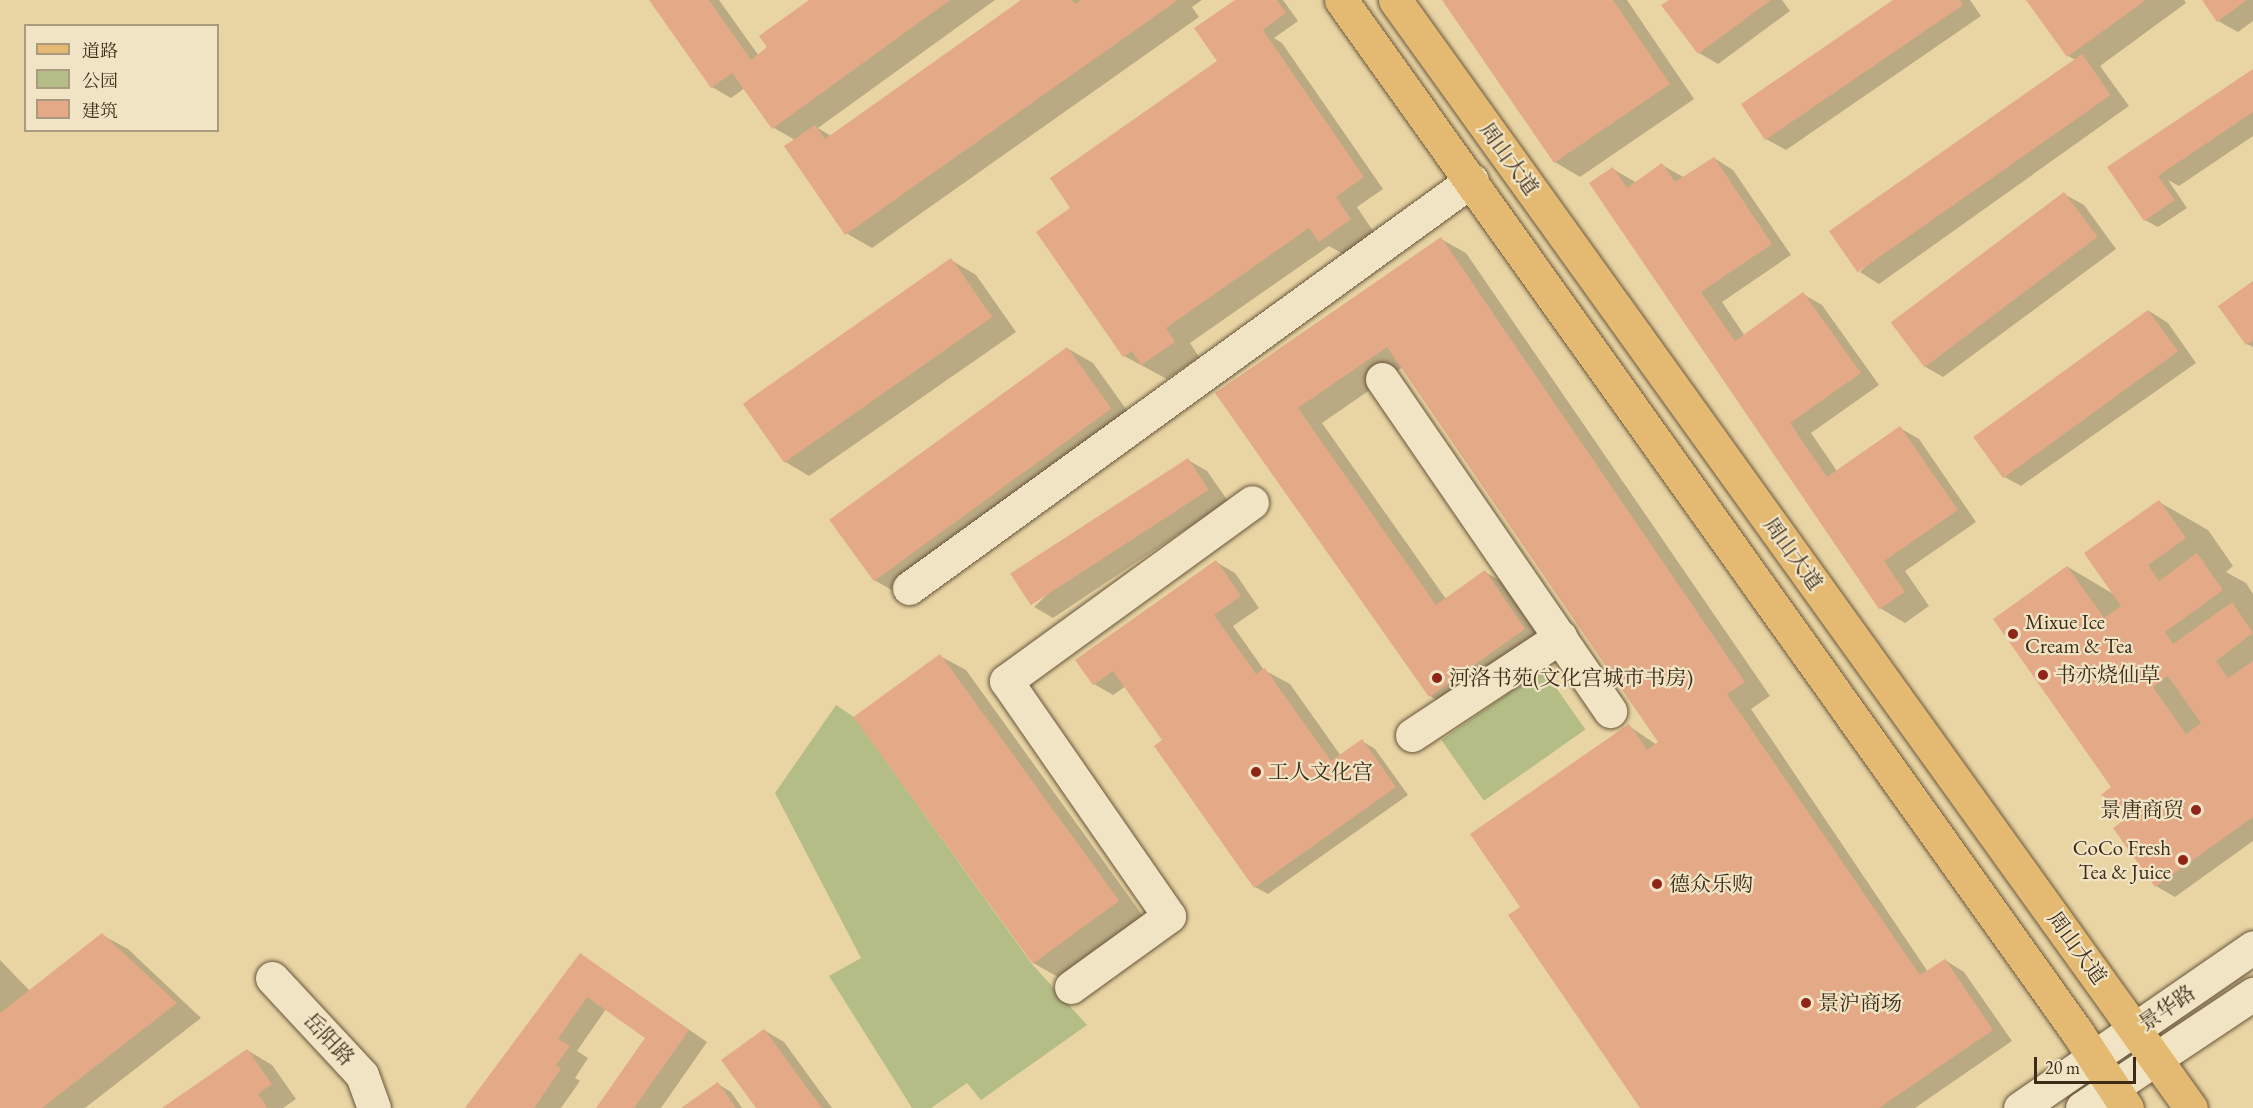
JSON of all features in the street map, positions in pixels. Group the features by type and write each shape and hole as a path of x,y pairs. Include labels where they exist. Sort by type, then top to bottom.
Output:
{"main road":[{"name":"周山大道","path":"1341,0 1472,180 2094,1057 2120,1097"},
{"name":"周山大道","path":"1395,0 2191,1108"}],"street":[{"path":"909,588 1472,180"},
{"path":"1382,379 1610,711"},
{"path":"1071,987 1169,916 1006,681 1252,502"},
{"path":"1412,735 1560,637"},
{"name":"景华路","path":"2020,1108 2253,947"},
{"name":"岳阳路","path":"272,978 362,1075 374,1108"},
{"name":"景华路","path":"2082,1108 2120,1097 2158,1060 2253,994"}],"green space":[{"path":"1543,669 1585,730 1484,801 1441,740"},
{"path":"836,705 854,717 1032,964 1087,1025 981,1100 967,1083 931,1108 912,1108 829,976 861,958 775,793"}],"building":[{"path":"649,0 709,0 751,60 767,47 759,36 809,0 950,0 772,129 732,73 711,88"},
{"path":"1021,0 1072,0 1075,4 1081,0 1178,0 845,235 784,146 815,125 825,139"},
{"path":"1235,0 1277,0 1286,13 1263,30 1364,177 1336,197 1351,219 1319,242 1309,228 1166,328 1175,342 1141,365 1132,351 1123,357 1036,232 1070,208 1050,178 1217,61 1194,28"},
{"path":"1442,0 1613,0 1670,84 1554,163"},
{"path":"1669,0 1771,0 1698,54 1661,5"},
{"path":"1893,0 1960,0 1963,5 1765,140 1741,104"},
{"path":"2026,0 2146,0 2067,57"},
{"path":"2202,0 2247,0 2217,22"},
{"path":"2082,54 2111,95 1858,272 1829,231"},
{"path":"2253,69 2253,112 2158,176 2175,200 2144,221 2107,167"},
{"path":"1714,157 1772,244 1701,292 1735,341 1803,292 1861,373 1790,423 1827,477 1900,426 1958,510 1884,561 1905,592 1879,609 1589,183 1613,167 1627,188 1662,163 1675,182"},
{"path":"2064,192 2098,237 1924,367 1891,323"},
{"path":"1441,237 1745,682 1727,694 1920,975 1945,959 1993,1030 1879,1108 1640,1108 1508,915 1520,907 1470,834 1629,724 1647,750 1658,742 1387,347 1298,408 1436,605 1485,570 1525,629 1429,697 1215,393"},
{"path":"951,258 992,317 784,463 743,404"},
{"path":"2253,281 2253,340 2246,345 2218,306"},
{"path":"2148,310 2178,351 2003,478 1973,437"},
{"path":"1067,347 1112,408 874,581 829,520"},
{"path":"1188,458 1209,490 1031,605 1010,573"},
{"path":"2159,500 2186,538 2148,565 2159,581 2197,553 2223,590 2165,632 2173,644 2232,602 2253,633 2216,661 2228,678 2253,661 2253,817 2155,887 2113,828 2147,804 2124,810 2101,795 2111,787 1993,619 2067,566 2104,618 2121,606 2084,553","holes":["2168,676 2201,723 2186,734 2153,687"]},
{"path":"1216,560 1241,596 1214,615 1256,674 1265,668 1331,761 1362,739 1396,787 1254,888 1154,746 1162,740 1113,671 1093,685 1075,660"},
{"path":"940,654 1119,901 1033,964 853,717"},
{"path":"102,933 177,1003 42,1108 0,1108 0,1013"},
{"path":"580,953 689,1030 634,1108 596,1108 645,1038 587,997 558,1039 570,1046 556,1065 561,1069 534,1108 465,1108"},
{"path":"764,1029 822,1108 756,1108 721,1060"},
{"path":"247,1049 272,1084 258,1094 268,1108 162,1108"},
{"path":"718,1082 736,1108 681,1108"}],"place":[{"name":"Mixue Ice Cream & Tea","path":"2013,634"},
{"name":"书亦烧仙草","path":"2043,675"},
{"name":"河洛书苑(文化宫城市书房)","path":"1437,678"},
{"name":"工人文化宫","path":"1256,772"},
{"name":"景唐商贸","path":"2196,810"},
{"name":"CoCo Fresh Tea & Juice","path":"2183,860"},
{"name":"德众乐购","path":"1657,884"},
{"name":"景沪商场","path":"1806,1003"}]}
